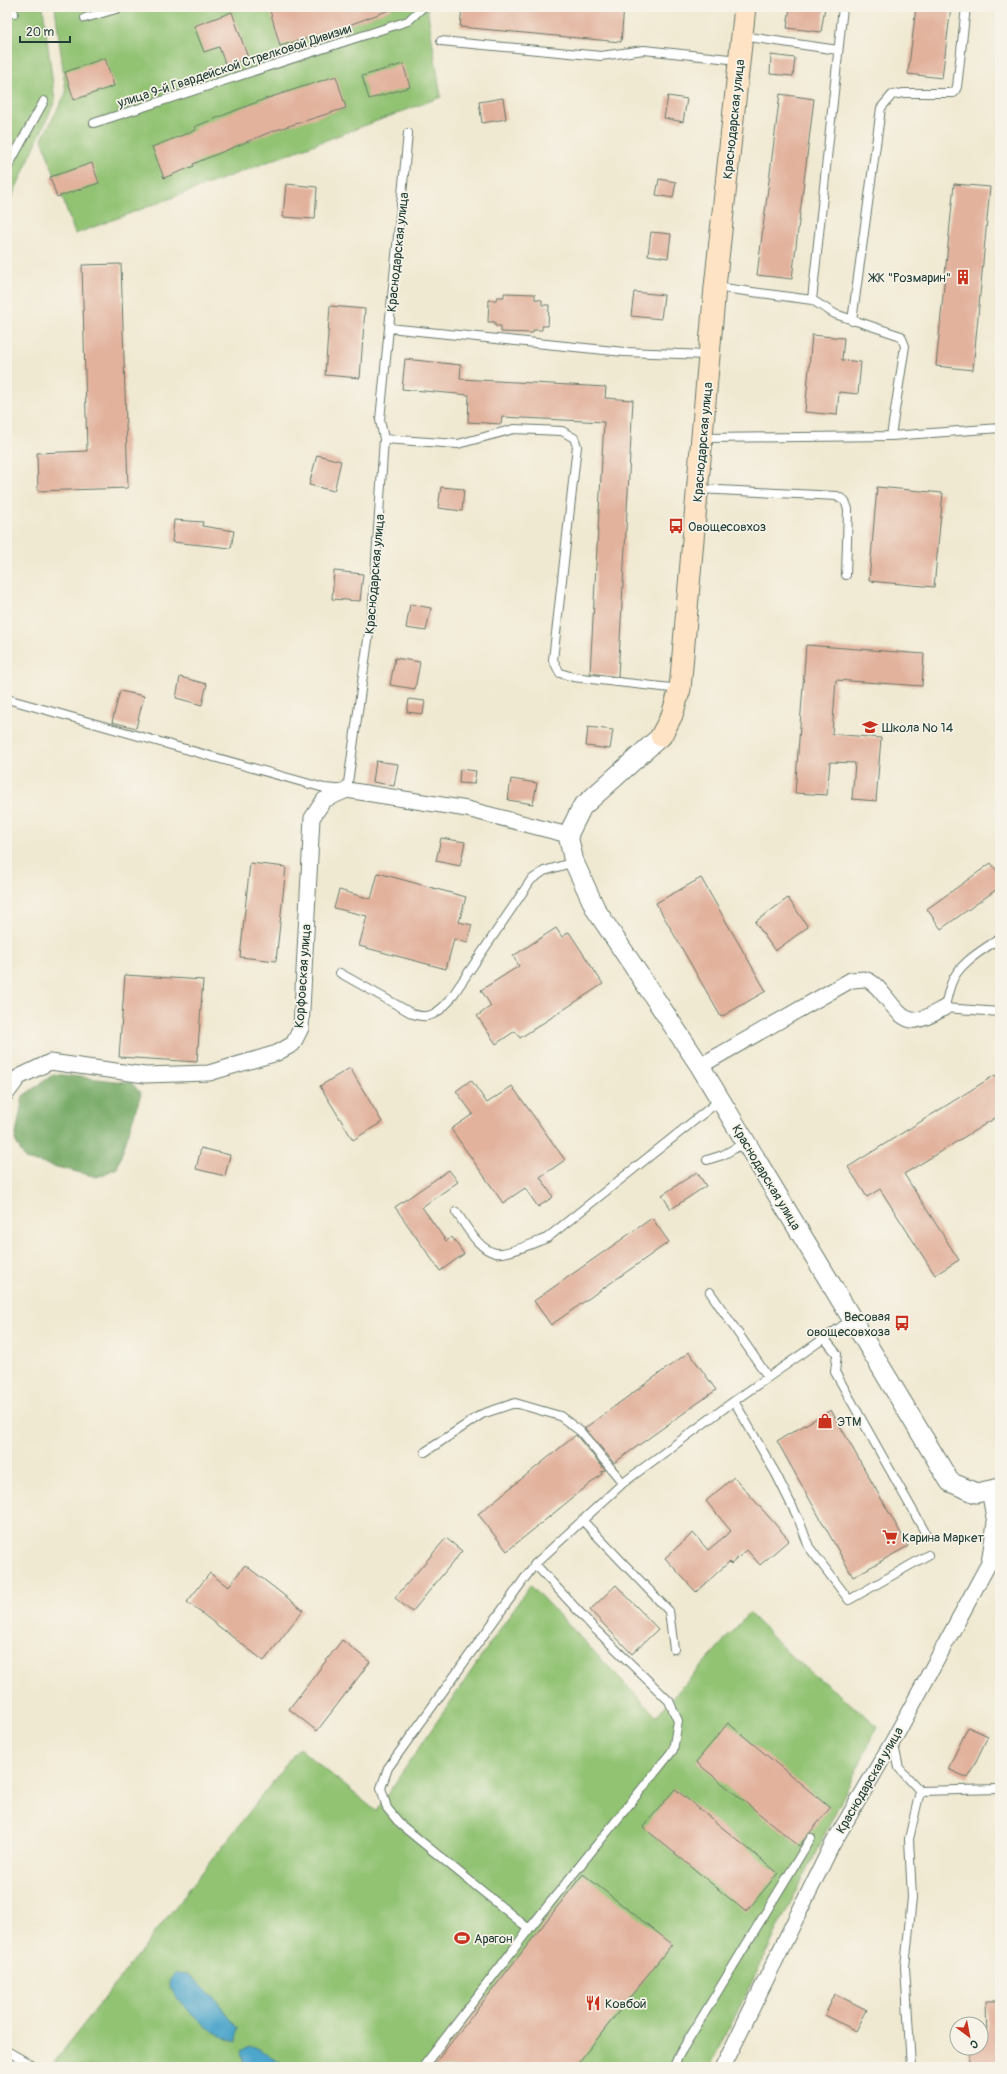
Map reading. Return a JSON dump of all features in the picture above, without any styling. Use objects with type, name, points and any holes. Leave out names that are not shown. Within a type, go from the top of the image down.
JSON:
[{"type":"main road","name":"Краснодарская улица","points":[[662,736],[672,715],[680,689],[715,287],[745,7]]},
{"type":"street","name":"Краснодарская улица","points":[[662,736],[582,807],[568,835],[574,862],[596,910],[700,1066],[950,1482],[976,1493],[995,1489],[995,1523],[990,1563],[892,1741],[832,1844],[723,2067]]},
{"type":"street","points":[[347,790],[467,809],[568,835]]},
{"type":"street","name":"Корфовская улица","points":[[7,1093],[20,1077],[50,1062],[145,1075],[209,1073],[277,1053],[292,1044],[301,1028],[312,818],[324,800],[347,790]]},
{"type":"street","points":[[700,1066],[851,980],[864,979],[873,983],[906,1018],[914,1021],[927,1017],[944,1008]]},
{"type":"lane","points":[[85,18],[123,7]]},
{"type":"lane","name":"улица 9-й Гвардейской Стрелковой Дивизии","points":[[94,123],[408,21],[423,7]]},
{"type":"lane","points":[[812,300],[843,7]]},
{"type":"lane","points":[[852,321],[881,108],[892,95],[904,92],[954,92],[957,87],[966,7]]},
{"type":"lane","points":[[742,36],[838,50]]},
{"type":"lane","points":[[441,41],[601,56],[644,50],[739,60]]},
{"type":"lane","points":[[7,168],[44,101]]},
{"type":"lane","name":"Краснодарская улица","points":[[347,790],[373,604],[384,439],[380,420],[408,133]]},
{"type":"lane","points":[[715,287],[812,300],[835,314],[852,321],[901,336],[905,346],[891,436]]},
{"type":"lane","points":[[389,328],[624,352],[709,355]]},
{"type":"lane","points":[[702,438],[891,436],[1000,428]]},
{"type":"lane","points":[[384,439],[458,444],[514,429],[562,431],[574,438],[577,446],[553,660],[560,673],[573,678],[680,689]]},
{"type":"lane","points":[[698,489],[837,496],[845,501],[848,509],[846,575]]},
{"type":"lane","points":[[7,699],[324,788],[347,790]]},
{"type":"lane","points":[[340,972],[413,1014],[421,1017],[431,1016],[441,1010],[449,1001],[532,880],[544,871],[574,862]]},
{"type":"lane","points":[[1000,938],[966,962],[956,973],[951,983],[944,1008],[1000,1012]]},
{"type":"lane","points":[[456,1212],[481,1245],[497,1253],[520,1249],[547,1238],[720,1100]]},
{"type":"lane","points":[[707,1160],[724,1155],[746,1142]]},
{"type":"lane","points":[[710,1292],[768,1377]]},
{"type":"lane","points":[[529,1930],[401,1825],[387,1808],[381,1788],[388,1768],[535,1564],[623,1482],[734,1401],[852,1319]]},
{"type":"lane","points":[[824,1338],[837,1354],[834,1372],[926,1534]]},
{"type":"lane","points":[[734,1401],[776,1474],[799,1520],[809,1547],[849,1600],[928,1555]]},
{"type":"lane","points":[[425,1452],[482,1414],[515,1403],[560,1416],[580,1431],[623,1482]]},
{"type":"lane","points":[[582,1520],[669,1611],[674,1649]]},
{"type":"lane","points":[[423,2067],[529,1930],[673,1750],[678,1722],[670,1701],[593,1627],[535,1564]]},
{"type":"lane","points":[[892,1741],[899,1768],[920,1791],[999,1789]]},
{"type":"lane","points":[[911,2067],[905,1967],[912,1898],[910,1839],[920,1791]]},
{"type":"lane","points":[[676,2066],[751,1935],[811,1838]]},
{"type":"lane","points":[[7,2051],[34,2067]]},
{"type":"green space","points":[[7,7],[43,7],[55,101],[7,208]]},
{"type":"green space","points":[[55,7],[427,7],[441,97],[75,234],[42,139],[66,93]]},
{"type":"green space","points":[[54,1074],[132,1083],[141,1094],[117,1168],[97,1177],[25,1159],[15,1140],[23,1096]]},
{"type":"green space","name":"Арагон","points":[[530,1585],[656,1716],[749,1613],[791,1656],[878,1726],[710,2067],[56,2067],[52,2065],[299,1748],[376,1811]]},
{"type":"water","points":[[176,1973],[188,1974],[214,1997],[237,2028],[236,2042],[210,2030],[188,2010],[170,1988],[169,1981]]},
{"type":"water","points":[[251,2047],[260,2049],[286,2067],[249,2067],[243,2061],[241,2052]]},
{"type":"building","points":[[269,7],[391,7],[392,9],[333,31],[280,46]]},
{"type":"building","points":[[462,7],[624,7],[621,42],[460,27]]},
{"type":"building","points":[[790,7],[825,7],[821,32],[787,28]]},
{"type":"building","points":[[916,7],[951,7],[942,78],[908,74]]},
{"type":"building","points":[[232,12],[248,58],[226,66],[219,47],[204,52],[194,26]]},
{"type":"building","points":[[771,55],[795,58],[793,76],[770,74]]},
{"type":"building","points":[[105,58],[114,86],[74,100],[65,72]]},
{"type":"building","points":[[403,64],[410,87],[369,99],[362,76]]},
{"type":"building","points":[[336,76],[346,108],[273,131],[193,164],[194,166],[164,178],[152,147],[196,130],[194,127],[262,100]]},
{"type":"building","points":[[780,94],[814,99],[792,279],[757,275]]},
{"type":"building","points":[[668,96],[687,99],[683,122],[664,118]]},
{"type":"building","points":[[503,98],[506,119],[482,123],[479,102]]},
{"type":"building","points":[[92,163],[99,183],[57,197],[50,177]]},
{"type":"building","points":[[659,179],[676,182],[673,198],[656,195]]},
{"type":"building","points":[[286,184],[317,187],[315,219],[283,217]]},
{"type":"building","name":"ЖК \"Розмарин\"","points":[[954,184],[990,187],[973,370],[936,366]]},
{"type":"building","points":[[651,232],[671,234],[668,258],[648,255]]},
{"type":"building","points":[[121,264],[128,488],[38,491],[37,453],[87,451],[82,265]]},
{"type":"building","points":[[634,292],[664,295],[661,319],[631,316]]},
{"type":"building","points":[[504,293],[535,294],[535,299],[542,300],[542,305],[549,305],[548,326],[542,326],[542,330],[533,330],[533,333],[501,332],[501,326],[495,326],[495,322],[488,322],[489,300],[496,300],[497,297],[504,297]]},
{"type":"building","points":[[330,306],[365,309],[360,378],[325,375]]},
{"type":"building","points":[[812,335],[844,338],[842,360],[861,362],[858,394],[839,392],[837,415],[805,412]]},
{"type":"building","points":[[405,359],[461,365],[460,379],[606,387],[605,398],[633,400],[618,677],[590,673],[604,422],[502,417],[501,424],[468,422],[469,395],[402,389]]},
{"type":"building","points":[[317,455],[341,461],[334,491],[309,485]]},
{"type":"building","points":[[441,487],[464,489],[462,511],[438,508]]},
{"type":"building","points":[[877,487],[943,493],[934,587],[869,581]]},
{"type":"building","points":[[174,520],[203,522],[202,526],[234,531],[231,548],[172,542]]},
{"type":"building","points":[[334,571],[363,574],[360,601],[332,599]]},
{"type":"building","points":[[410,604],[431,608],[426,631],[406,628]]},
{"type":"building","points":[[806,645],[924,654],[922,686],[836,680],[832,734],[881,738],[876,801],[852,799],[855,763],[830,762],[827,795],[795,793]]},
{"type":"building","points":[[395,658],[420,662],[415,689],[390,685]]},
{"type":"building","points":[[180,677],[207,684],[202,705],[176,698]]},
{"type":"building","points":[[120,691],[144,696],[136,728],[112,722]]},
{"type":"building","points":[[409,699],[425,701],[423,714],[407,712]]},
{"type":"building","points":[[588,727],[613,730],[610,749],[586,746]]},
{"type":"building","points":[[376,761],[398,764],[394,786],[373,782]]},
{"type":"building","points":[[460,769],[476,771],[474,784],[459,783]]},
{"type":"building","points":[[511,779],[537,783],[533,804],[508,800]]},
{"type":"building","points":[[441,838],[465,842],[460,866],[436,861]]},
{"type":"building","points":[[250,863],[286,867],[276,961],[240,957]]},
{"type":"building","points":[[991,863],[1000,875],[1000,887],[941,929],[927,909]]},
{"type":"building","points":[[378,873],[466,897],[459,922],[472,925],[467,943],[454,939],[446,969],[359,946],[367,916],[334,908],[339,890],[371,899]]},
{"type":"building","points":[[701,878],[766,991],[721,1017],[656,903]]},
{"type":"building","points":[[788,898],[808,927],[775,951],[755,922]]},
{"type":"building","points":[[556,928],[562,937],[569,932],[603,984],[520,1038],[515,1031],[496,1044],[477,1016],[491,1006],[481,990],[519,966],[513,956]]},
{"type":"building","points":[[125,975],[203,980],[197,1062],[119,1057]]},
{"type":"building","points":[[350,1068],[382,1122],[353,1140],[320,1086]]},
{"type":"building","points":[[995,1075],[1000,1083],[1000,1115],[904,1174],[959,1260],[935,1275],[880,1189],[867,1197],[848,1167]]},
{"type":"building","points":[[471,1080],[487,1103],[512,1086],[565,1160],[540,1177],[553,1197],[538,1207],[525,1188],[503,1203],[451,1129],[473,1114],[456,1091]]},
{"type":"building","points":[[201,1148],[230,1155],[225,1176],[196,1169]]},
{"type":"building","points":[[449,1170],[458,1182],[422,1207],[446,1241],[452,1237],[464,1254],[440,1271],[395,1207]]},
{"type":"building","points":[[697,1172],[706,1186],[671,1209],[662,1195]]},
{"type":"building","points":[[652,1218],[669,1242],[551,1325],[534,1301]]},
{"type":"building","points":[[689,1352],[716,1390],[614,1463],[585,1428]]},
{"type":"building","points":[[831,1410],[908,1546],[853,1577],[777,1441]]},
{"type":"building","points":[[576,1435],[605,1470],[507,1551],[478,1514]]},
{"type":"building","points":[[734,1477],[789,1540],[760,1565],[747,1550],[731,1564],[729,1562],[696,1592],[665,1558],[693,1533],[708,1550],[731,1531],[706,1501]]},
{"type":"building","points":[[446,1538],[462,1551],[412,1612],[395,1598]]},
{"type":"building","points":[[245,1565],[303,1610],[264,1661],[187,1602],[210,1573],[228,1587]]},
{"type":"building","points":[[616,1585],[658,1629],[632,1654],[590,1610]]},
{"type":"building","points":[[342,1640],[370,1662],[317,1731],[289,1709]]},
{"type":"building","points":[[728,1723],[830,1808],[799,1846],[696,1762]]},
{"type":"building","points":[[968,1727],[988,1736],[968,1778],[948,1769]]},
{"type":"building","points":[[675,1789],[778,1873],[746,1912],[643,1827]]},
{"type":"building","points":[[583,1874],[672,1944],[575,2067],[432,2067]]},
{"type":"building","points":[[835,1994],[867,2010],[856,2031],[825,2015]]},
{"type":"building","points":[[986,2001],[1000,2001],[1000,2067],[969,2067],[969,2056],[989,2056],[989,2016],[986,2016]]},
{"type":"place","name":"ЖК \"Розмарин\"","points":[[963,277]]},
{"type":"place","name":"Овощесовхоз","points":[[676,526]]},
{"type":"place","name":"Школа № 14","points":[[870,727]]},
{"type":"place","name":"Весовая овощесовхоза","points":[[902,1323]]},
{"type":"place","name":"ЭТМ","points":[[825,1421]]},
{"type":"place","name":"Карина Маркет","points":[[890,1537]]},
{"type":"place","name":"Арагон","points":[[462,1938]]},
{"type":"place","name":"Ковбой","points":[[593,2003]]}]
